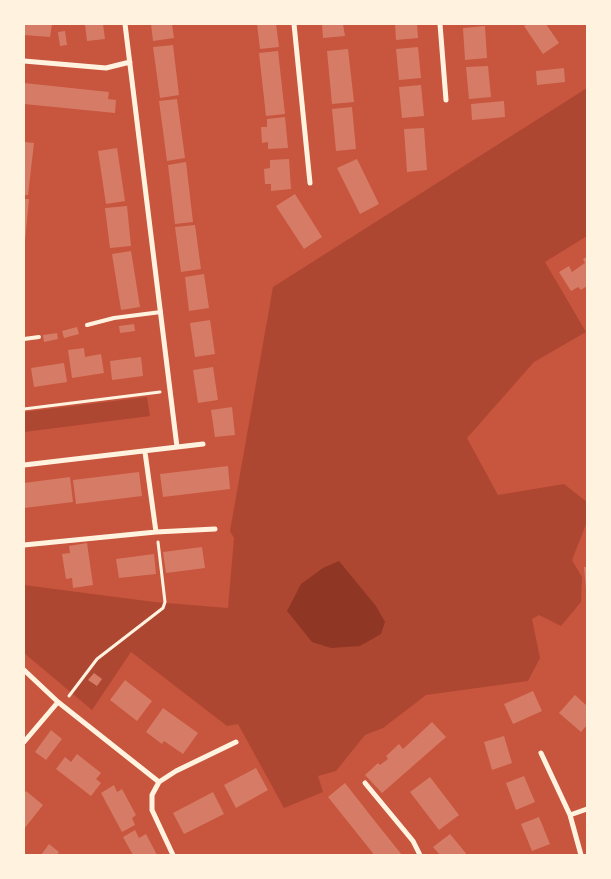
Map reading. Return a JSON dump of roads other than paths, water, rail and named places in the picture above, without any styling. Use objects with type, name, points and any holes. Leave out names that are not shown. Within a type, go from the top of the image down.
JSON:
[{"type":"street","points":[[125,24],[177,447]]},
{"type":"street","points":[[294,24],[310,183]]},
{"type":"street","points":[[440,24],[446,100]]},
{"type":"street","points":[[24,62],[106,68],[130,62]]},
{"type":"street","points":[[24,465],[203,444]]},
{"type":"street","points":[[145,452],[156,532]]},
{"type":"street","points":[[24,545],[156,532],[215,529]]},
{"type":"street","points":[[24,670],[60,703],[159,782]]},
{"type":"street","points":[[24,742],[60,703]]},
{"type":"street","points":[[173,855],[152,810],[152,795],[159,782],[176,771],[236,742]]},
{"type":"street","points":[[541,753],[570,815],[581,855]]},
{"type":"street","points":[[365,783],[413,841],[420,855]]},
{"type":"street","points":[[570,815],[587,809]]},
{"type":"lane","points":[[87,325],[114,318],[161,312]]},
{"type":"lane","points":[[24,339],[39,337]]}]
